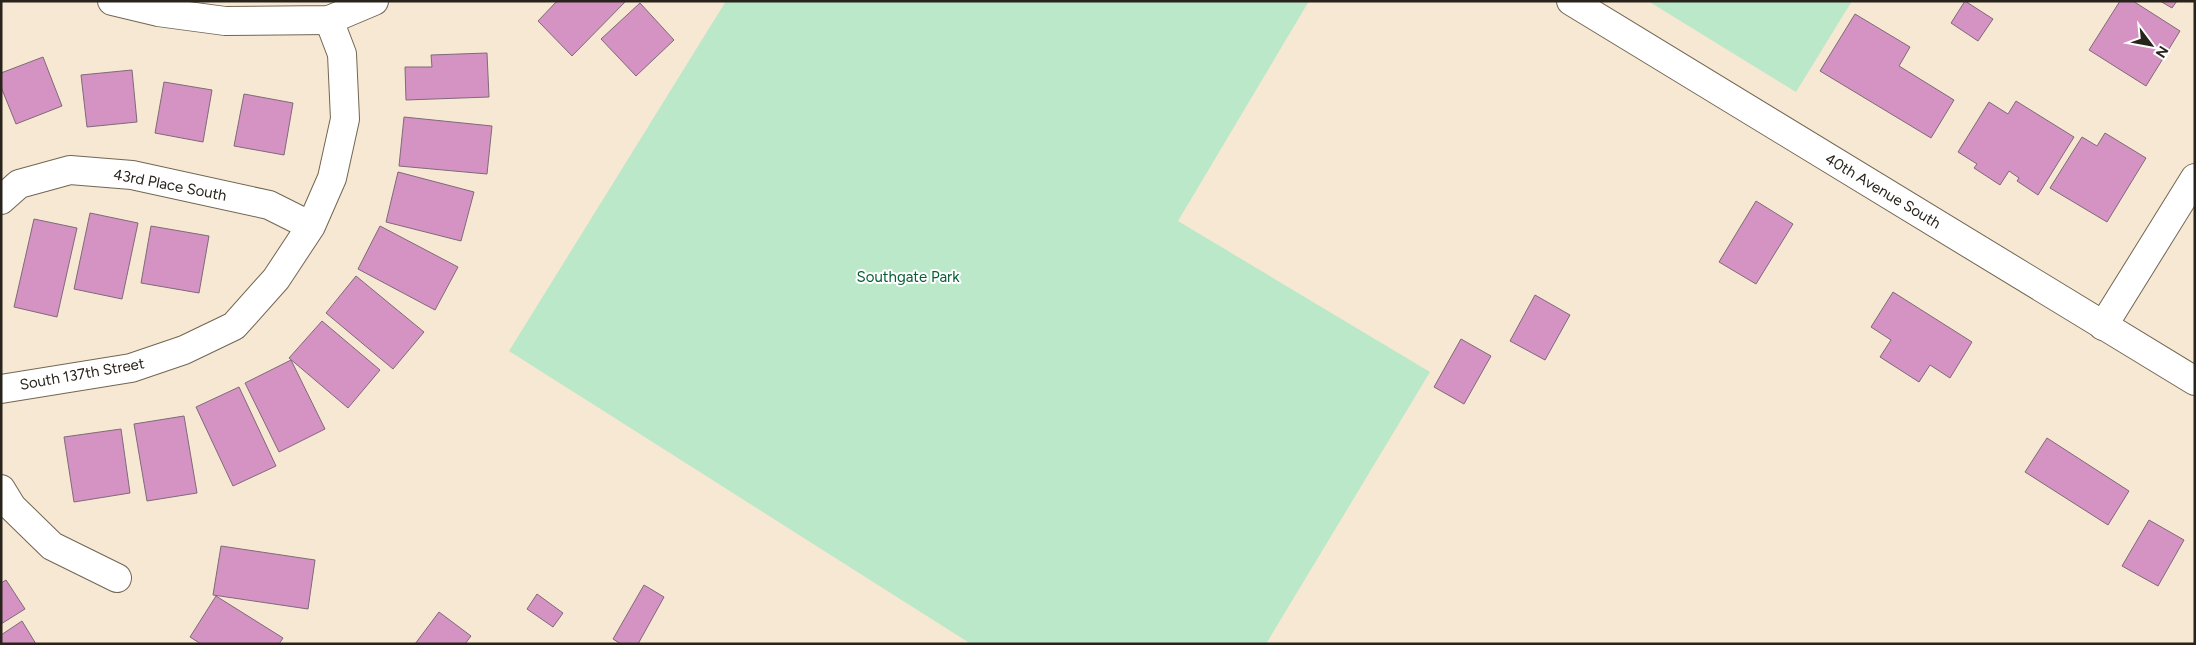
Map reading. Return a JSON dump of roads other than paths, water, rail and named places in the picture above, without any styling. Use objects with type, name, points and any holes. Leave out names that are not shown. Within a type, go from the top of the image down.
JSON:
[{"type":"street","points":[[112,1],[158,12],[225,21],[329,20],[374,1]]},
{"type":"street","name":"40th Avenue South","points":[[1571,1],[2195,381]]},
{"type":"street","name":"South 137th Street","points":[[1,389],[131,368],[184,350],[234,326],[276,279],[311,226],[332,178],[345,119],[342,54],[329,20]]},
{"type":"street","name":"43rd Place South","points":[[1,200],[19,184],[70,170],[132,174],[269,205],[311,226]]},
{"type":"street","points":[[2103,326],[2195,178]]},
{"type":"street","points":[[1,489],[12,507],[52,546],[117,578]]},
{"type":"park label","name":"Southgate Park","points":[[908,277]]}]
